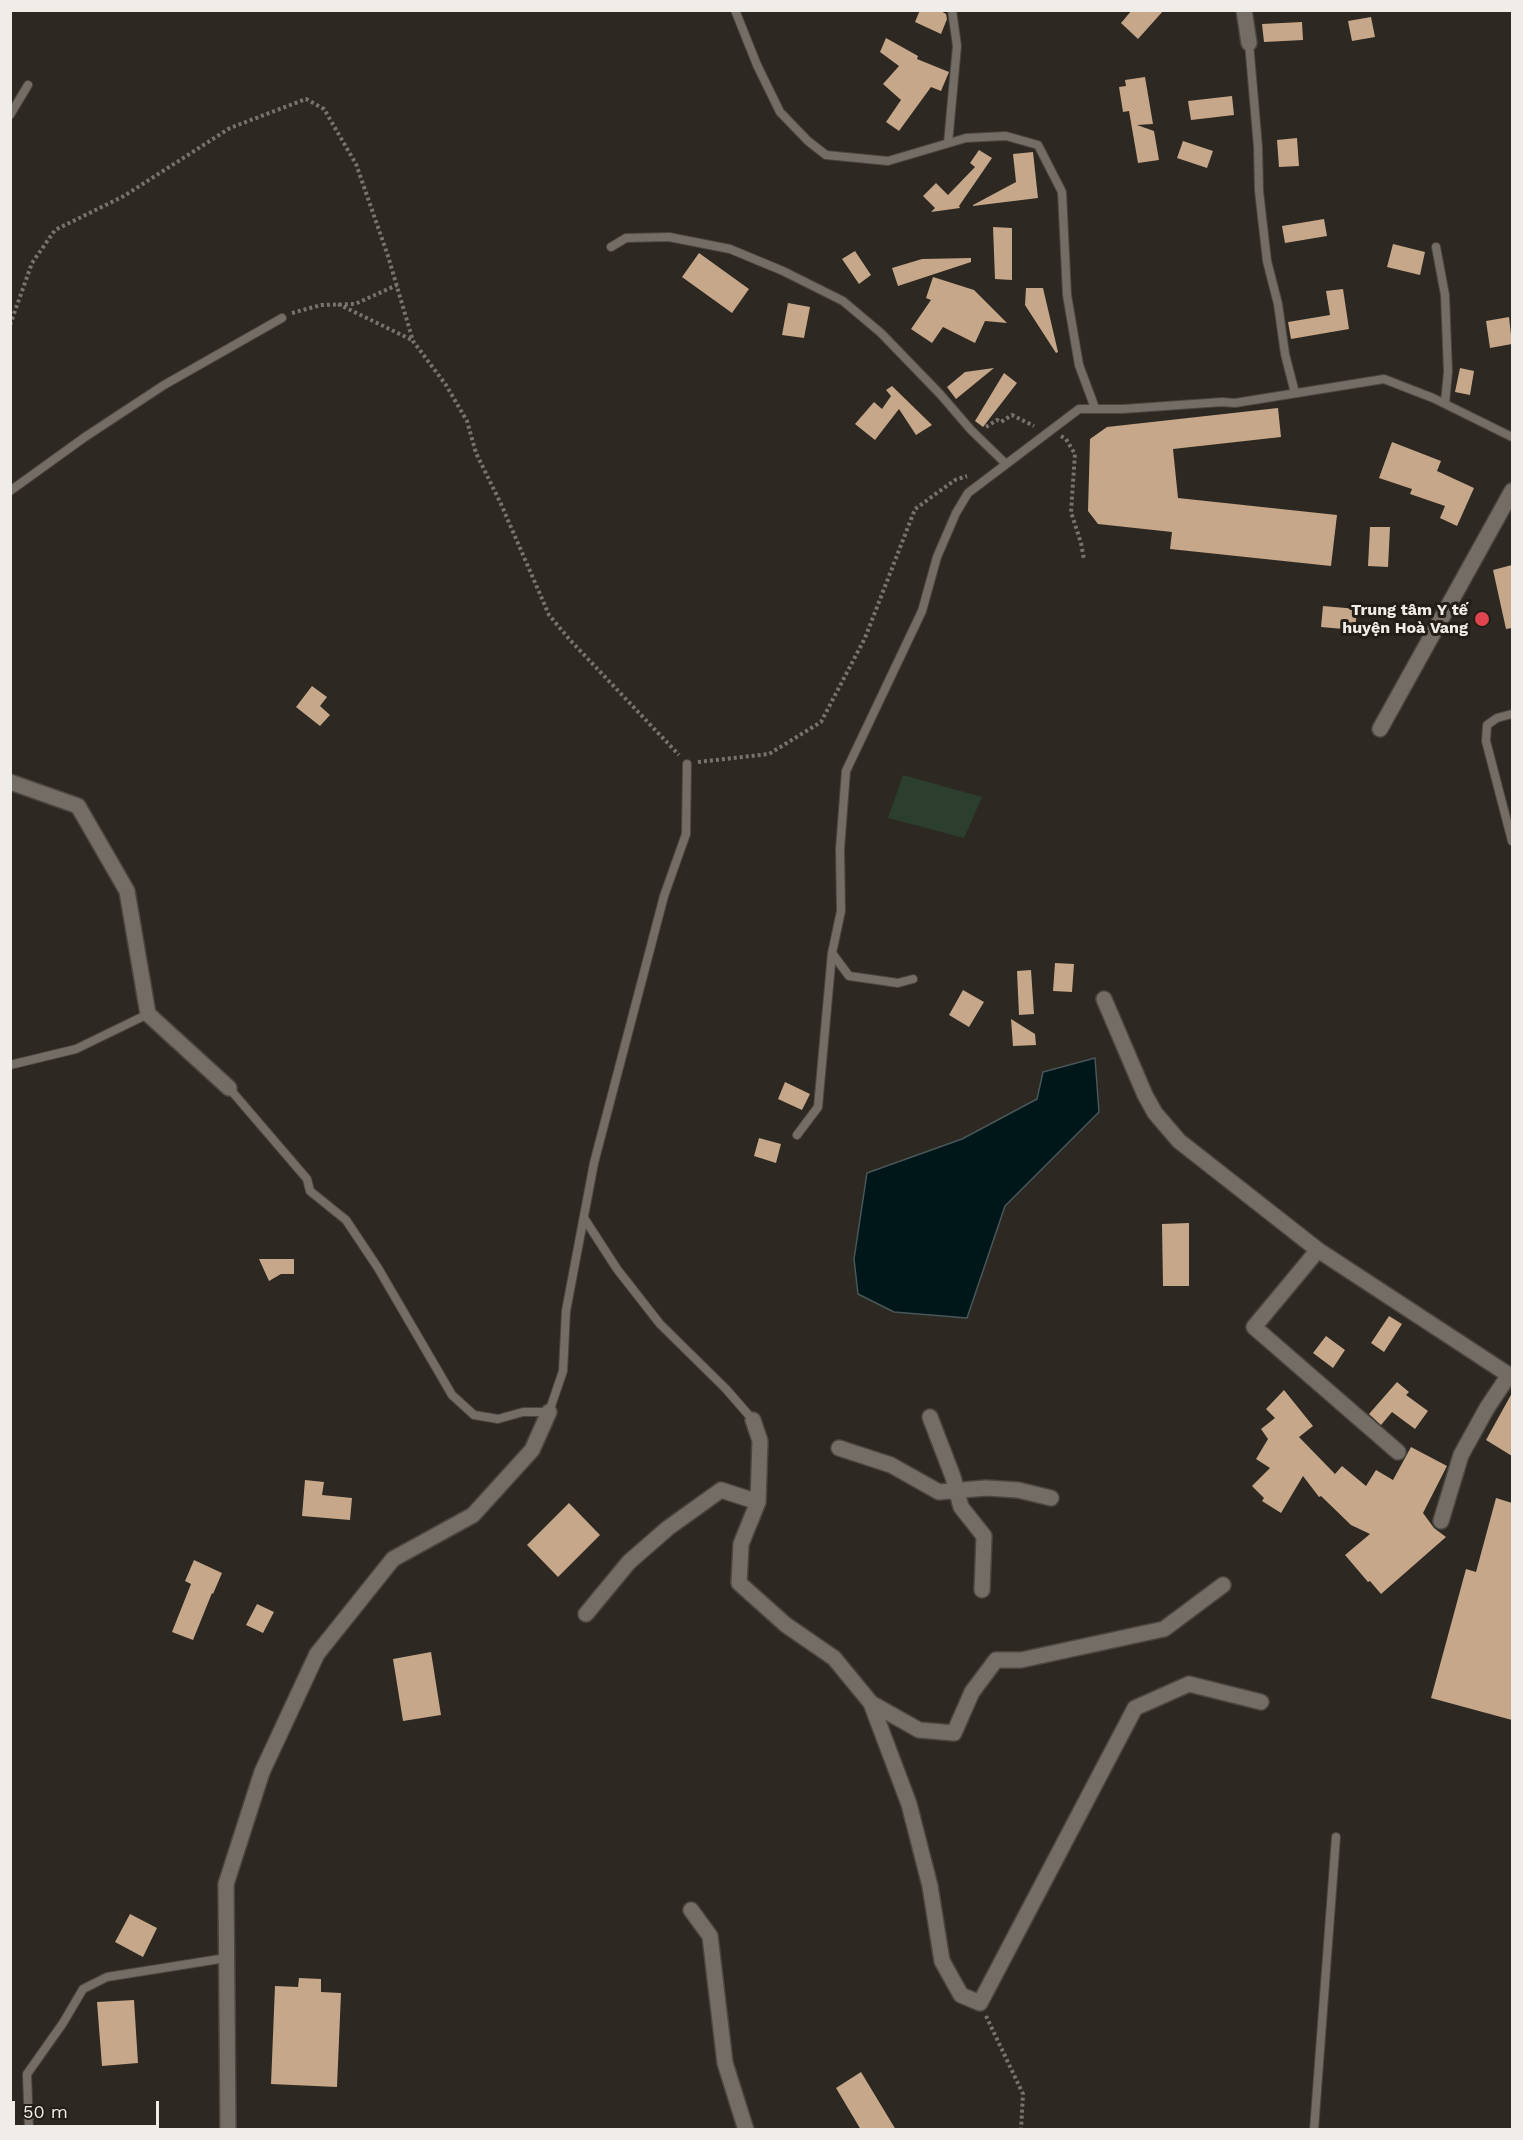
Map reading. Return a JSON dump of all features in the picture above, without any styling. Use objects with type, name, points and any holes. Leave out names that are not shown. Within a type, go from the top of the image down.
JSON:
[{"type":"street","points":[[1244,10],[1248,43]]},
{"type":"street","points":[[1380,729],[1512,491]]},
{"type":"street","points":[[10,782],[78,806],[127,891],[148,1014],[229,1088]]},
{"type":"street","points":[[1104,999],[1145,1095],[1167,1129],[1179,1141],[1318,1250],[1511,1376],[1487,1408],[1461,1455],[1441,1521]]},
{"type":"street","points":[[1318,1250],[1254,1327],[1398,1452]]},
{"type":"street","points":[[228,2130],[226,1884],[262,1772],[317,1653],[393,1559],[473,1515],[532,1450],[549,1413]]},
{"type":"street","points":[[930,1417],[961,1507],[984,1536],[982,1590]]},
{"type":"street","points":[[753,1420],[760,1441],[758,1502],[741,1544],[739,1583],[786,1625],[834,1658],[871,1703],[909,1804],[930,1886],[942,1961],[961,1995],[980,2003],[1135,1708],[1189,1684],[1261,1702]]},
{"type":"street","points":[[839,1448],[891,1465],[939,1492],[986,1488],[1018,1490],[1051,1498]]},
{"type":"street","points":[[586,1614],[629,1562],[668,1528],[721,1490],[758,1502]]},
{"type":"street","points":[[871,1703],[919,1730],[954,1733],[972,1692],[996,1659],[1022,1660],[1164,1629],[1223,1585]]},
{"type":"street","points":[[691,1910],[710,1936],[725,2063],[746,2130]]},
{"type":"lane","points":[[735,10],[757,65],[780,112],[808,141],[826,155],[888,161],[966,138],[1006,136],[1038,145],[1062,192],[1067,295],[1079,365],[1095,408]]},
{"type":"lane","points":[[948,143],[957,46],[952,10]]},
{"type":"lane","points":[[1248,43],[1253,75],[1259,191],[1267,261],[1278,304],[1285,354],[1295,393]]},
{"type":"lane","points":[[10,115],[28,85]]},
{"type":"lane","points":[[611,247],[626,238],[669,237],[730,249],[783,271],[843,301],[881,333],[1005,464]]},
{"type":"lane","points":[[1436,247],[1445,295],[1448,372],[1445,403]]},
{"type":"lane","points":[[10,491],[85,437],[164,385],[282,318]]},
{"type":"lane","points":[[797,1135],[818,1107],[832,953],[841,911],[840,849],[846,771],[922,611],[938,557],[956,513],[968,493],[1079,409],[1235,403],[1384,379],[1445,403],[1512,437]]},
{"type":"lane","points":[[1512,714],[1497,718],[1487,725],[1486,741],[1512,841]]},
{"type":"lane","points":[[229,1088],[307,1179],[310,1191],[346,1220],[378,1268],[452,1395],[474,1415],[498,1419],[523,1412],[549,1413],[563,1371],[566,1311],[594,1163],[664,896],[686,834],[687,764]]},
{"type":"lane","points":[[832,953],[849,976],[898,983],[913,979]]},
{"type":"lane","points":[[10,1065],[76,1049],[148,1014]]},
{"type":"lane","points":[[584,1218],[617,1269],[660,1324],[726,1389],[753,1420]]},
{"type":"lane","points":[[1314,2130],[1336,1837]]},
{"type":"lane","points":[[29,2130],[27,2074],[63,2023],[83,1989],[107,1977],[226,1958]]},
{"type":"path","points":[[10,326],[32,262],[55,230],[124,196],[230,128],[306,99],[324,109],[356,164],[397,285],[412,341],[446,385],[467,421],[477,453],[549,615],[687,764],[770,754],[821,722],[865,638],[915,509],[955,480],[971,474],[993,473]]},
{"type":"path","points":[[282,318],[321,305],[355,304],[397,285]]},
{"type":"path","points":[[338,304],[412,341]]},
{"type":"path","points":[[975,434],[997,420],[1001,422],[1012,415],[1029,425],[1049,430],[1066,440],[1075,454],[1071,512],[1084,560]]},
{"type":"path","points":[[980,2003],[1023,2094],[1021,2130]]},
{"type":"green space","points":[[903,775],[982,797],[964,838],[888,818]]},
{"type":"water","points":[[1095,1058],[1099,1112],[1005,1206],[967,1318],[894,1312],[858,1294],[854,1259],[867,1173],[962,1139],[1037,1099],[1043,1072]]},
{"type":"building","points":[[920,10],[939,10],[946,14],[947,19],[941,34],[915,22]]},
{"type":"building","points":[[1132,10],[1164,10],[1138,39],[1121,23]]},
{"type":"building","points":[[1371,17],[1375,37],[1352,41],[1348,21]]},
{"type":"building","points":[[1302,22],[1303,40],[1264,42],[1262,24]]},
{"type":"building","points":[[886,38],[918,56],[917,59],[949,72],[941,91],[931,87],[899,131],[886,122],[901,100],[883,84],[899,66],[880,52]]},
{"type":"building","points":[[1145,77],[1153,124],[1137,125],[1154,131],[1159,160],[1138,163],[1129,111],[1123,112],[1119,87],[1126,86],[1125,80]]},
{"type":"building","points":[[1232,96],[1234,115],[1191,120],[1188,101]]},
{"type":"building","points":[[1297,138],[1299,166],[1279,167],[1277,140]]},
{"type":"building","points":[[1183,141],[1213,151],[1207,168],[1177,158]]},
{"type":"building","points":[[979,150],[992,158],[959,206],[960,208],[931,212],[935,208],[923,196],[936,183],[948,195],[975,167],[970,163]]},
{"type":"building","points":[[1033,152],[1038,198],[973,206],[1016,182],[1013,154]]},
{"type":"building","points":[[1324,219],[1327,236],[1285,243],[1282,226]]},
{"type":"building","points":[[993,227],[1012,228],[1012,280],[995,279]]},
{"type":"building","points":[[1393,244],[1425,252],[1420,275],[1387,267]]},
{"type":"building","points":[[855,251],[871,275],[859,284],[842,259]]},
{"type":"building","points":[[699,253],[749,289],[732,313],[682,277]]},
{"type":"building","points":[[971,258],[971,262],[898,286],[892,268],[922,259]]},
{"type":"building","points":[[933,277],[974,290],[1007,323],[985,321],[975,343],[943,327],[932,343],[911,329],[931,300],[926,298]]},
{"type":"building","points":[[1026,288],[1043,288],[1058,352],[1056,353],[1025,305]]},
{"type":"building","points":[[1343,289],[1349,329],[1291,339],[1288,322],[1330,315],[1326,291]]},
{"type":"building","points":[[788,303],[810,307],[804,338],[782,335]]},
{"type":"building","points":[[1509,317],[1512,344],[1490,348],[1486,321]]},
{"type":"building","points":[[994,368],[956,399],[947,387],[965,372]]},
{"type":"building","points":[[1460,368],[1474,371],[1470,395],[1455,392]]},
{"type":"building","points":[[1004,373],[1017,383],[983,427],[975,421]]},
{"type":"building","points":[[892,386],[932,425],[916,435],[899,409],[875,440],[855,424],[874,402],[882,409],[891,396],[886,390]]},
{"type":"building","points":[[1278,408],[1281,437],[1173,449],[1178,498],[1337,515],[1331,566],[1170,549],[1172,532],[1098,524],[1088,511],[1090,439],[1107,427]]},
{"type":"building","points":[[1392,442],[1441,461],[1437,471],[1474,488],[1457,526],[1440,518],[1445,506],[1410,494],[1412,489],[1379,478]]},
{"type":"building","points":[[1370,527],[1390,527],[1388,567],[1368,566]]},
{"type":"building","points":[[1512,565],[1512,628],[1506,629],[1493,570]]},
{"type":"building","points":[[1323,606],[1357,609],[1355,630],[1321,627]]},
{"type":"building","points":[[312,686],[327,697],[320,706],[330,715],[320,726],[296,707]]},
{"type":"building","points":[[1055,963],[1074,964],[1072,992],[1053,991]]},
{"type":"building","points":[[1031,970],[1034,1014],[1019,1015],[1017,971]]},
{"type":"building","points":[[963,990],[984,1002],[969,1027],[949,1015]]},
{"type":"building","points":[[1011,1019],[1035,1034],[1036,1045],[1013,1046]]},
{"type":"building","points":[[785,1082],[810,1094],[802,1110],[778,1099]]},
{"type":"building","points":[[759,1138],[781,1144],[776,1163],[754,1156]]},
{"type":"building","points":[[1189,1223],[1189,1286],[1163,1286],[1162,1224]]},
{"type":"building","points":[[259,1259],[294,1259],[294,1274],[281,1274],[269,1281]]},
{"type":"building","points":[[1389,1316],[1402,1324],[1384,1352],[1371,1343]]},
{"type":"building","points":[[1326,1336],[1345,1350],[1333,1368],[1313,1353]]},
{"type":"building","points":[[1397,1382],[1409,1392],[1406,1395],[1428,1411],[1415,1429],[1392,1412],[1381,1425],[1369,1414]]},
{"type":"building","points":[[1284,1390],[1313,1426],[1299,1437],[1335,1474],[1342,1466],[1366,1486],[1376,1470],[1393,1480],[1411,1447],[1447,1466],[1423,1513],[1434,1528],[1446,1537],[1381,1594],[1345,1555],[1370,1534],[1351,1525],[1321,1496],[1319,1497],[1303,1476],[1281,1513],[1262,1501],[1264,1498],[1252,1486],[1270,1468],[1256,1459],[1268,1439],[1261,1429],[1275,1418],[1266,1409]]},
{"type":"building","points":[[1512,1393],[1512,1456],[1486,1440]]},
{"type":"building","points":[[305,1480],[324,1482],[322,1495],[352,1498],[350,1520],[302,1516]]},
{"type":"building","points":[[1496,1498],[1512,1503],[1512,1720],[1431,1698],[1466,1569],[1476,1572]]},
{"type":"building","points":[[569,1503],[600,1535],[558,1577],[527,1545]]},
{"type":"building","points":[[194,1560],[222,1573],[193,1640],[172,1632],[191,1584],[185,1581]]},
{"type":"building","points":[[257,1604],[274,1612],[263,1633],[246,1625]]},
{"type":"building","points":[[431,1652],[441,1715],[403,1721],[393,1659]]},
{"type":"building","points":[[130,1914],[157,1928],[143,1957],[115,1942]]},
{"type":"building","points":[[299,1978],[321,1979],[321,1992],[341,1993],[337,2087],[271,2084],[275,1986],[298,1987]]},
{"type":"building","points":[[134,2000],[138,2063],[102,2066],[97,2002]]},
{"type":"building","points":[[861,2072],[896,2130],[861,2130],[836,2088]]},
{"type":"place","name":"Trung tâm Y tế huyện Hoà Vang","points":[[1482,619]]}]
